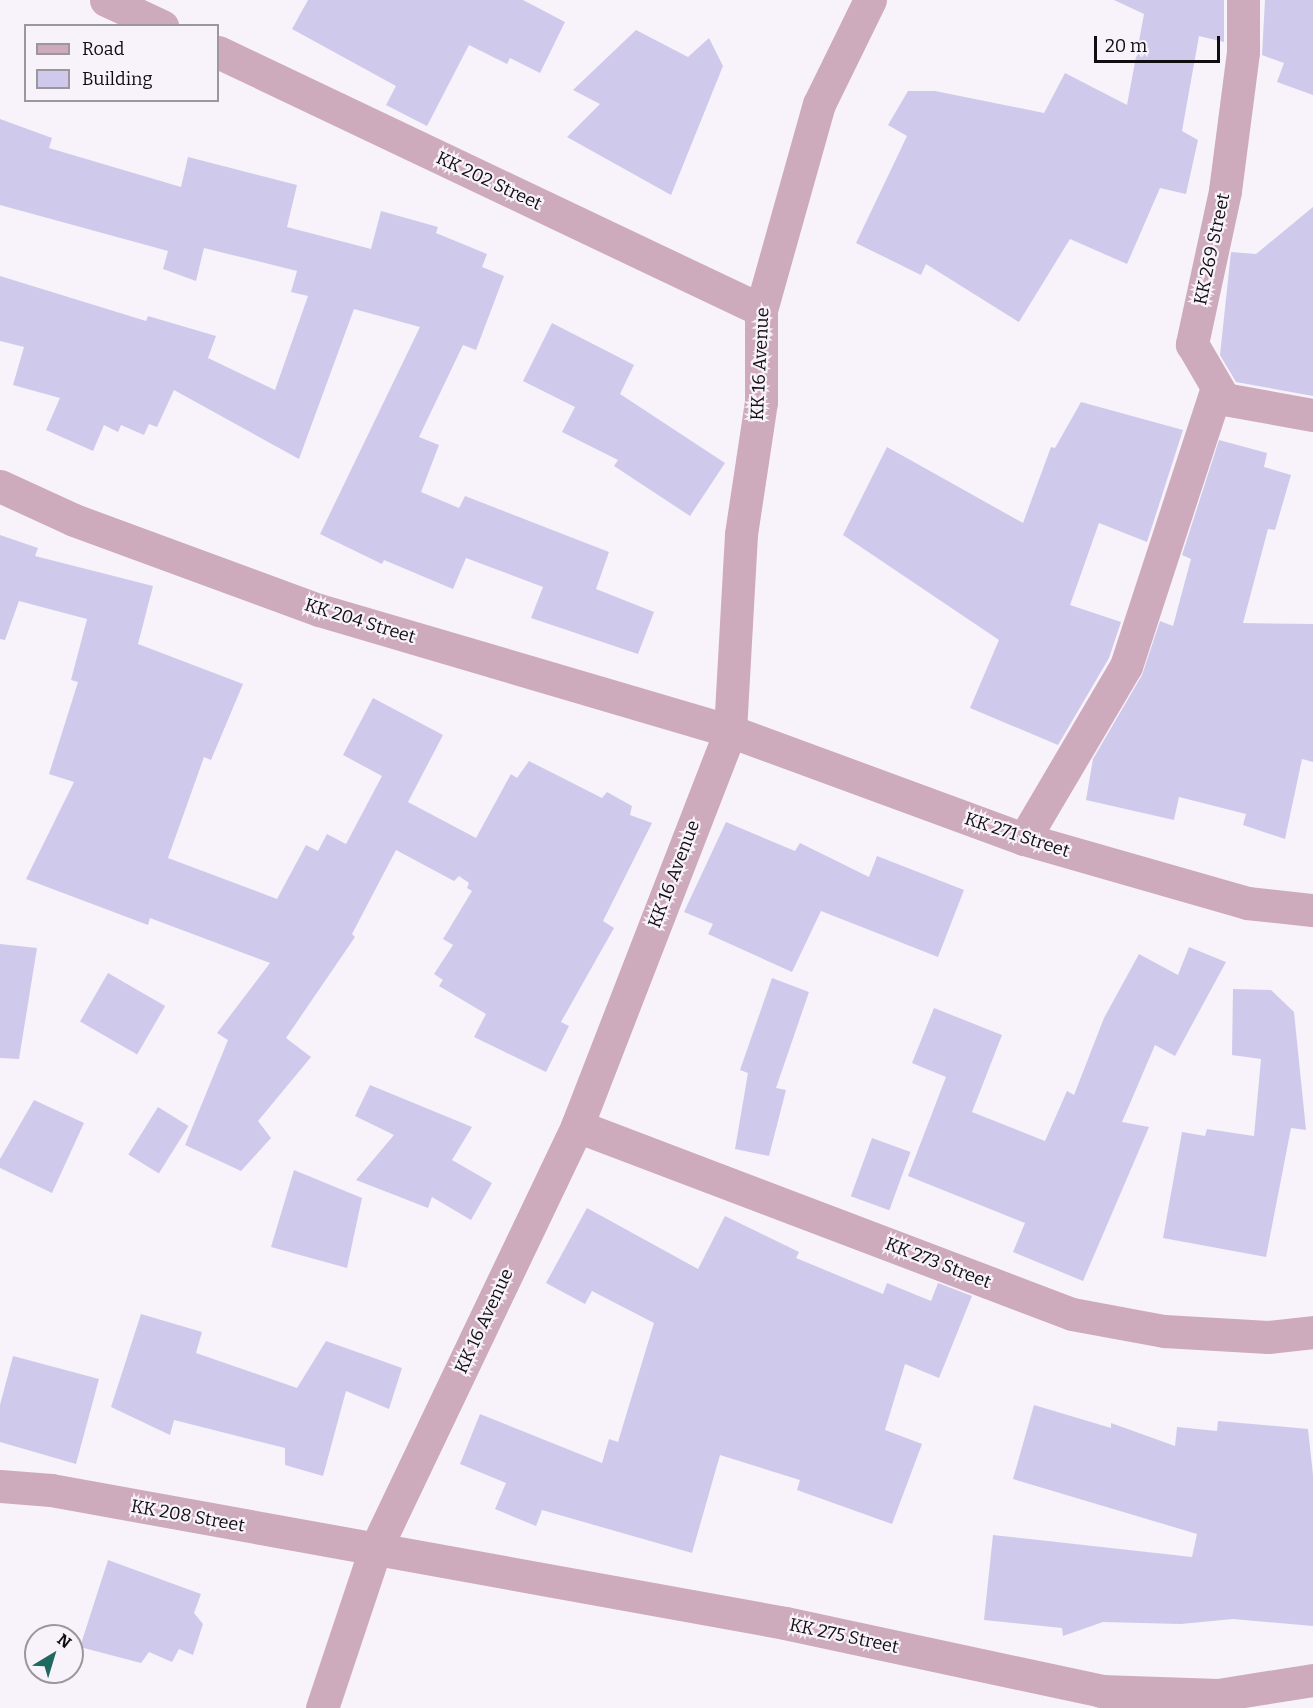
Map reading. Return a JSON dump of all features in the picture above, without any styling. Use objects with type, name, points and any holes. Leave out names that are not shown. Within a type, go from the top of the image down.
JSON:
[{"type":"street","points":[[106,0],[158,24]]},
{"type":"street","name":"KK 16 Avenue","points":[[322,1708],[375,1550],[577,1126],[730,731],[741,534],[761,402],[761,310],[819,104],[870,0]]},
{"type":"street","name":"KK 269 Street","points":[[1216,390],[1192,344],[1225,191],[1243,52],[1243,0]]},
{"type":"street","name":"KK 202 Street","points":[[219,52],[761,310]]},
{"type":"street","points":[[1216,390],[1224,399],[1313,415]]},
{"type":"street","points":[[1024,839],[1126,666],[1216,390]]},
{"type":"street","name":"KK 204 Street","points":[[0,486],[75,520],[319,610],[730,731]]},
{"type":"street","name":"KK 271 Street","points":[[730,731],[1024,839],[1246,903],[1313,910]]},
{"type":"street","name":"KK 273 Street","points":[[577,1126],[1072,1314],[1164,1331],[1268,1337],[1313,1332]]},
{"type":"street","name":"KK 208 Street","points":[[0,1486],[51,1490],[375,1550]]},
{"type":"street","name":"KK 275 Street","points":[[375,1550],[785,1623],[1101,1691],[1218,1695],[1313,1680]]},
{"type":"building","points":[[308,0],[523,0],[565,22],[540,73],[510,58],[507,64],[469,45],[427,126],[386,105],[396,86],[292,29]]},
{"type":"building","points":[[1114,0],[1224,0],[1224,42],[1199,36],[1182,131],[1198,140],[1186,194],[1160,188],[1127,264],[1070,239],[1019,322],[926,264],[921,275],[856,243],[907,136],[888,125],[908,91],[935,91],[1044,113],[1065,73],[1127,105],[1144,14]]},
{"type":"building","points":[[1265,0],[1313,0],[1313,95],[1277,82],[1284,63],[1262,55]]},
{"type":"building","points":[[636,30],[688,57],[709,38],[723,66],[671,195],[567,137],[600,104],[573,90]]},
{"type":"building","points":[[0,119],[52,138],[49,148],[181,187],[188,157],[297,185],[287,227],[371,249],[381,211],[438,227],[436,233],[487,254],[482,267],[504,276],[476,350],[463,345],[419,437],[439,445],[421,492],[459,508],[465,496],[609,552],[596,589],[654,612],[638,654],[531,618],[543,587],[466,558],[453,589],[384,560],[382,564],[320,534],[420,327],[354,309],[299,459],[174,390],[157,427],[149,424],[144,435],[121,425],[118,432],[104,425],[93,451],[46,430],[60,398],[13,385],[24,347],[0,341],[0,276],[146,321],[148,316],[216,336],[208,358],[275,390],[308,296],[291,292],[297,271],[204,248],[196,281],[163,269],[168,251],[0,205]]},
{"type":"building","points":[[1313,207],[1313,396],[1236,382],[1220,355],[1231,252],[1256,254]]},
{"type":"building","points":[[552,323],[634,365],[620,394],[725,463],[690,516],[614,466],[618,460],[562,432],[575,407],[523,381]]},
{"type":"building","points":[[1081,402],[1183,430],[1147,542],[1099,523],[1070,605],[1121,622],[1109,658],[1058,745],[970,708],[999,640],[843,535],[887,447],[1023,523],[1051,447],[1055,448]]},
{"type":"building","points":[[1219,440],[1267,453],[1264,467],[1291,475],[1275,530],[1268,529],[1243,623],[1313,624],[1313,762],[1302,759],[1285,839],[1243,825],[1246,814],[1179,797],[1174,820],[1086,800],[1093,759],[1142,675],[1160,621],[1173,626],[1191,559],[1182,555]]},
{"type":"building","points":[[0,535],[38,548],[35,556],[153,586],[138,644],[243,684],[211,760],[204,757],[168,858],[277,899],[306,845],[318,851],[327,834],[346,844],[382,776],[343,755],[373,698],[443,735],[408,802],[476,838],[511,774],[517,778],[529,761],[602,798],[607,792],[632,806],[630,815],[652,823],[603,921],[614,928],[561,1022],[569,1026],[546,1072],[474,1037],[486,1014],[439,986],[443,980],[434,974],[453,945],[443,939],[472,891],[467,888],[469,883],[459,876],[454,881],[396,850],[352,934],[355,937],[286,1038],[311,1057],[258,1121],[271,1138],[241,1171],[185,1145],[228,1040],[217,1033],[270,963],[150,918],[148,925],[26,879],[74,782],[49,774],[78,682],[71,680],[87,619],[19,601],[5,640],[0,639]]},
{"type":"building","points":[[726,822],[795,851],[800,843],[869,877],[877,856],[964,890],[938,957],[821,911],[792,972],[708,934],[713,924],[684,912]]},
{"type":"building","points":[[0,944],[37,948],[19,1059],[0,1058]]},
{"type":"building","points":[[1189,947],[1226,962],[1175,1056],[1155,1045],[1122,1122],[1149,1127],[1083,1281],[1013,1252],[1025,1223],[908,1176],[946,1077],[912,1063],[934,1008],[1002,1035],[972,1112],[1045,1141],[1067,1091],[1074,1095],[1104,1018],[1139,954],[1178,975]]},
{"type":"building","points":[[108,973],[165,1006],[137,1054],[80,1021]]},
{"type":"building","points":[[772,978],[809,992],[776,1088],[786,1090],[769,1156],[735,1149],[748,1073],[740,1070]]},
{"type":"building","points":[[1233,989],[1271,990],[1294,1012],[1306,1130],[1291,1128],[1266,1257],[1163,1238],[1182,1132],[1205,1136],[1207,1129],[1254,1136],[1261,1059],[1232,1055]]},
{"type":"building","points":[[370,1085],[472,1127],[452,1160],[492,1183],[471,1220],[432,1197],[428,1208],[356,1180],[394,1135],[355,1116]]},
{"type":"building","points":[[34,1100],[84,1123],[52,1193],[0,1168],[0,1159]]},
{"type":"building","points":[[158,1107],[189,1126],[159,1174],[128,1154]]},
{"type":"building","points":[[872,1138],[911,1152],[889,1210],[851,1196]]},
{"type":"building","points":[[294,1170],[362,1198],[347,1268],[271,1247]]},
{"type":"building","points":[[587,1208],[698,1269],[725,1216],[799,1252],[796,1258],[883,1294],[887,1283],[931,1301],[938,1283],[972,1296],[939,1378],[905,1364],[885,1430],[922,1444],[892,1524],[797,1490],[800,1480],[720,1455],[692,1553],[542,1510],[536,1526],[495,1509],[506,1483],[460,1464],[480,1414],[602,1463],[609,1439],[618,1442],[654,1323],[592,1291],[585,1304],[546,1283]]},
{"type":"building","points":[[141,1314],[202,1332],[196,1353],[297,1388],[326,1341],[402,1368],[389,1409],[346,1391],[323,1476],[285,1465],[285,1448],[174,1420],[170,1435],[111,1407]]},
{"type":"building","points":[[13,1356],[99,1379],[76,1464],[0,1442],[0,1405]]},
{"type":"building","points":[[1034,1405],[1111,1428],[1111,1423],[1175,1446],[1177,1427],[1217,1431],[1218,1421],[1308,1429],[1313,1475],[1313,1626],[1233,1619],[1181,1624],[1103,1622],[1063,1636],[1062,1628],[984,1620],[993,1535],[1192,1557],[1197,1534],[1013,1479]]},
{"type":"building","points":[[108,1560],[201,1594],[194,1613],[203,1624],[193,1655],[179,1649],[172,1662],[149,1652],[141,1663],[84,1648],[84,1635]]}]
